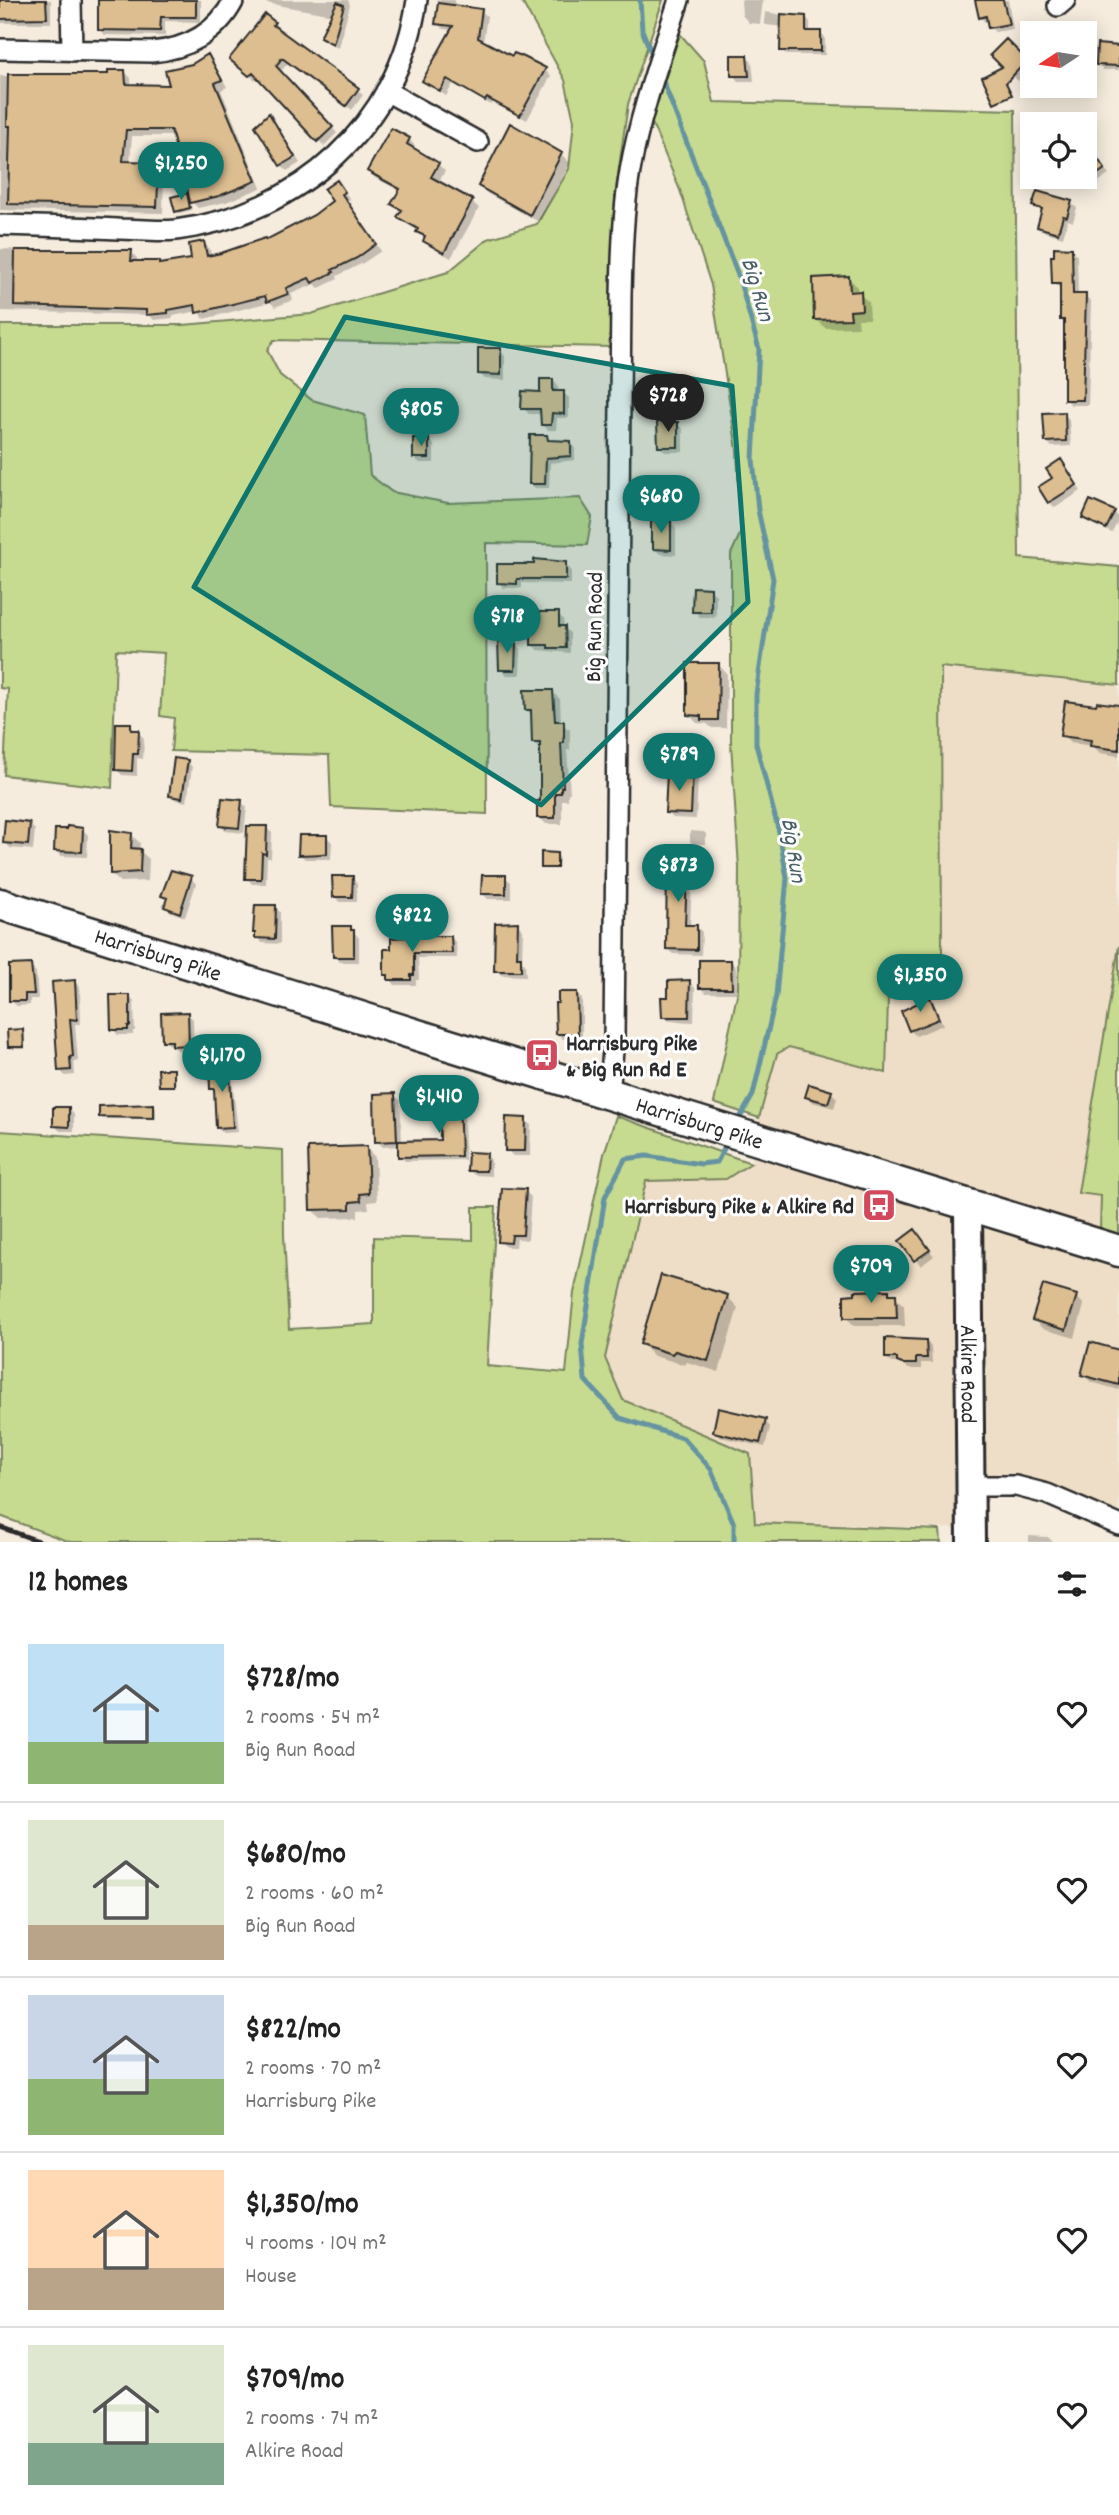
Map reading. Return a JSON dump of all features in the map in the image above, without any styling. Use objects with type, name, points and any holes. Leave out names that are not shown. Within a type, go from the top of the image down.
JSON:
[{"type":"main road","name":"Harrisburg Pike","points":[[0,904],[1119,1251]]},
{"type":"main road","name":"Alkire Road","points":[[968,1206],[971,1542]]},
{"type":"street","points":[[71,0],[72,51]]},
{"type":"street","points":[[0,49],[173,50],[195,41],[214,28],[234,0]]},
{"type":"street","points":[[0,225],[173,230],[211,224],[255,210],[322,170],[354,137],[386,91],[407,43],[415,18],[417,0]]},
{"type":"street","name":"Big Run Road","points":[[609,1094],[614,1040],[624,216],[630,170],[642,117],[679,0]]},
{"type":"street","points":[[386,91],[478,142]]},
{"type":"street","points":[[971,1486],[1016,1486],[1047,1493],[1119,1525]]},
{"type":"highlighted area","points":[[345,317],[732,386],[748,602],[541,805],[194,587]]},
{"type":"shaded area","points":[[940,667],[1119,685],[1119,946],[1078,1193],[1101,1196],[1100,1230],[1119,1235],[1119,1509],[1116,1520],[975,1481],[973,1529],[754,1523],[750,1454],[623,1400],[605,1358],[646,1181],[726,1179],[751,1163],[759,1118],[777,1054],[789,1047],[886,1073],[888,997],[942,959]]},
{"type":"green space","points":[[521,0],[663,0],[628,104],[615,196],[611,347],[274,340],[267,350],[280,375],[312,400],[365,415],[370,475],[392,492],[448,503],[580,498],[592,517],[587,545],[486,543],[487,814],[331,807],[329,755],[171,751],[174,718],[160,716],[164,653],[116,650],[112,788],[4,775],[8,689],[0,688],[0,325],[183,325],[311,314],[448,272],[488,239],[537,224],[569,169],[574,121],[565,80]]},
{"type":"green space","points":[[680,34],[704,61],[714,102],[1015,110],[1019,558],[1119,567],[1119,685],[941,667],[942,959],[888,997],[886,1073],[789,1047],[777,1054],[759,1118],[714,1103],[738,990],[739,868],[731,743],[731,554],[741,532],[737,450],[711,285],[680,190],[651,121]]},
{"type":"green space","points":[[1119,946],[1119,1235],[1100,1230],[1101,1196],[1078,1193]]},
{"type":"green space","points":[[616,1116],[751,1163],[726,1179],[646,1181],[605,1358],[623,1400],[750,1454],[755,1523],[940,1530],[941,1542],[70,1542],[0,1516],[0,1131],[283,1150],[289,1329],[374,1324],[374,1237],[473,1240],[473,1207],[496,1207],[487,1366],[566,1373],[574,1293],[604,1154]]},
{"type":"building","points":[[0,0],[46,0],[47,18],[0,19]]},
{"type":"building","points":[[98,0],[196,0],[196,17],[161,17],[160,31],[98,30]]},
{"type":"building","points":[[975,0],[1003,0],[1009,24],[988,28],[986,16],[979,18]]},
{"type":"building","points":[[337,2],[344,5],[333,44],[320,37]]},
{"type":"building","points":[[438,3],[482,9],[478,38],[512,56],[514,53],[546,68],[520,116],[487,98],[485,101],[447,79],[440,91],[422,81],[453,26],[435,24]]},
{"type":"building","points":[[265,14],[275,22],[273,25],[359,88],[346,106],[282,58],[276,66],[333,127],[317,142],[253,73],[249,76],[229,59]]},
{"type":"building","points":[[781,14],[806,16],[806,31],[821,31],[821,51],[780,51]]},
{"type":"building","points":[[1006,39],[1020,53],[1020,68],[1006,83],[1012,95],[994,103],[982,77],[1002,67],[990,55]]},
{"type":"building","points":[[1097,44],[1119,46],[1119,66],[1097,65]]},
{"type":"building","points":[[208,54],[222,80],[215,83],[256,181],[219,196],[190,203],[183,166],[180,165],[171,130],[126,130],[123,161],[159,162],[157,207],[8,204],[8,74],[108,74],[108,70],[125,70],[126,84],[169,85],[165,70],[192,64]]},
{"type":"building","points":[[731,55],[747,55],[749,76],[731,76]]},
{"type":"building","points":[[269,113],[295,157],[280,166],[255,126]]},
{"type":"building","points":[[510,123],[562,153],[530,215],[478,186]]},
{"type":"building","points":[[391,128],[410,138],[407,144],[439,163],[431,177],[473,200],[444,253],[423,241],[425,236],[416,232],[418,229],[397,217],[402,210],[391,204],[400,189],[367,171]]},
{"type":"building","points":[[1097,158],[1105,169],[1097,174]]},
{"type":"building","points":[[337,180],[345,192],[342,194],[376,244],[312,283],[309,278],[286,288],[288,294],[267,302],[265,296],[196,313],[195,305],[168,310],[168,313],[146,315],[146,310],[14,306],[15,250],[132,250],[131,261],[159,261],[159,264],[191,259],[189,244],[204,241],[207,256],[221,253],[265,238],[266,240],[314,215],[332,201],[324,189]]},
{"type":"building","points":[[1037,191],[1072,201],[1067,217],[1063,216],[1058,233],[1037,227],[1042,209],[1032,206]]},
{"type":"building","points":[[187,193],[190,208],[175,212],[171,197]]},
{"type":"building","points":[[1054,247],[1072,248],[1073,294],[1086,294],[1083,400],[1064,400],[1064,320],[1060,320],[1060,284],[1052,284],[1051,256],[1054,256]]},
{"type":"building","points":[[849,276],[850,292],[861,291],[862,310],[850,311],[851,319],[814,320],[813,278]]},
{"type":"building","points":[[478,348],[501,348],[501,375],[478,374]]},
{"type":"building","points":[[540,379],[553,379],[553,391],[564,391],[564,414],[552,413],[551,425],[541,425],[540,409],[521,409],[522,391],[540,392]]},
{"type":"building","points":[[1065,412],[1066,441],[1045,442],[1043,413]]},
{"type":"building","points":[[657,422],[678,422],[678,447],[658,447]]},
{"type":"building","points":[[530,435],[547,435],[548,440],[571,441],[571,456],[546,458],[545,484],[529,484]]},
{"type":"building","points":[[413,438],[429,438],[429,458],[413,458]]},
{"type":"building","points":[[1061,459],[1077,485],[1048,503],[1038,487],[1052,478],[1046,469]]},
{"type":"building","points":[[1090,500],[1115,511],[1106,529],[1082,518]]},
{"type":"building","points":[[651,520],[671,521],[671,550],[653,549]]},
{"type":"building","points":[[534,559],[566,562],[566,579],[517,579],[517,584],[497,583],[497,564],[534,564]]},
{"type":"building","points":[[693,587],[711,588],[711,612],[692,612]]},
{"type":"building","points":[[531,612],[559,612],[559,626],[565,626],[566,648],[531,645]]},
{"type":"building","points":[[498,641],[516,642],[515,670],[499,670]]},
{"type":"building","points":[[687,663],[719,663],[718,720],[701,720],[701,716],[687,715]]},
{"type":"building","points":[[524,690],[553,690],[555,721],[564,721],[564,743],[561,743],[563,787],[561,793],[555,793],[555,818],[537,818],[537,801],[540,801],[540,743],[532,743],[531,710],[525,710]]},
{"type":"building","points":[[1065,701],[1119,705],[1119,750],[1090,746],[1091,740],[1060,736]]},
{"type":"building","points":[[116,723],[131,723],[131,730],[139,730],[138,754],[133,754],[132,771],[115,770]]},
{"type":"building","points":[[174,758],[188,760],[182,798],[169,796]]},
{"type":"building","points":[[667,772],[693,772],[691,814],[665,813]]},
{"type":"building","points":[[222,798],[242,800],[239,828],[219,826]]},
{"type":"building","points":[[5,820],[30,823],[28,845],[3,843]]},
{"type":"building","points":[[67,826],[83,828],[82,852],[54,851],[55,829],[67,829]]},
{"type":"building","points":[[247,826],[267,826],[266,854],[262,853],[261,879],[245,879]]},
{"type":"building","points":[[110,830],[132,833],[131,848],[141,849],[140,872],[110,874]]},
{"type":"building","points":[[299,835],[327,835],[327,854],[298,855]]},
{"type":"building","points":[[667,849],[688,850],[685,925],[697,925],[697,950],[666,949]]},
{"type":"building","points":[[541,852],[557,853],[557,868],[541,868]]},
{"type":"building","points":[[171,870],[192,876],[180,913],[164,907],[167,898],[161,896]]},
{"type":"building","points":[[482,875],[506,875],[506,894],[481,894]]},
{"type":"building","points":[[332,876],[353,876],[352,897],[333,897]]},
{"type":"building","points":[[255,905],[276,905],[275,939],[255,938]]},
{"type":"building","points":[[518,922],[517,957],[521,957],[521,971],[494,971],[495,923]]},
{"type":"building","points":[[332,926],[351,926],[351,930],[354,930],[354,957],[333,957]]},
{"type":"building","points":[[451,936],[452,953],[414,953],[414,975],[411,975],[411,980],[388,980],[388,975],[384,975],[384,949],[391,949],[391,938]]},
{"type":"building","points":[[699,960],[731,960],[732,988],[699,988]]},
{"type":"building","points":[[31,964],[34,994],[25,994],[25,1001],[9,1001],[9,965]]},
{"type":"building","points":[[75,980],[77,1020],[70,1019],[73,1056],[70,1057],[71,1070],[58,1071],[52,982]]},
{"type":"building","points":[[690,980],[689,1017],[662,1017],[661,997],[668,997],[668,981]]},
{"type":"building","points":[[558,992],[577,992],[578,1034],[556,1034],[555,1003],[558,1003]]},
{"type":"building","points":[[110,995],[130,995],[128,1030],[111,1030]]},
{"type":"building","points":[[930,997],[939,1019],[909,1031],[901,1011]]},
{"type":"building","points":[[188,1012],[189,1045],[172,1046],[172,1041],[162,1041],[161,1013]]},
{"type":"building","points":[[23,1029],[24,1047],[8,1047],[7,1030]]},
{"type":"building","points":[[209,1062],[226,1062],[226,1072],[229,1072],[230,1077],[233,1127],[216,1128],[214,1089],[210,1089]]},
{"type":"building","points":[[158,1069],[174,1069],[174,1086],[159,1086]]},
{"type":"building","points":[[809,1084],[832,1091],[828,1103],[805,1097]]},
{"type":"building","points":[[395,1093],[397,1141],[375,1142],[374,1094]]},
{"type":"building","points":[[459,1098],[461,1156],[398,1157],[398,1141],[440,1140],[439,1099]]},
{"type":"building","points":[[154,1104],[154,1118],[99,1117],[99,1106]]},
{"type":"building","points":[[53,1107],[69,1107],[69,1127],[53,1126]]},
{"type":"building","points":[[506,1117],[526,1118],[525,1151],[505,1151]]},
{"type":"building","points":[[367,1146],[369,1193],[360,1194],[361,1201],[350,1202],[350,1209],[310,1210],[308,1148]]},
{"type":"building","points":[[468,1152],[487,1153],[486,1171],[467,1171]]},
{"type":"building","points":[[502,1188],[526,1189],[523,1235],[512,1235],[511,1243],[498,1242]]},
{"type":"building","points":[[915,1229],[930,1250],[914,1261],[899,1241]]},
{"type":"building","points":[[661,1275],[728,1295],[708,1361],[640,1344]]},
{"type":"building","points":[[1043,1285],[1077,1295],[1066,1330],[1032,1320]]},
{"type":"building","points":[[889,1290],[889,1294],[896,1294],[897,1318],[844,1318],[844,1295],[855,1294],[855,1291]]},
{"type":"building","points":[[885,1338],[926,1340],[927,1358],[916,1358],[916,1364],[902,1364],[897,1362],[897,1358],[885,1358]]},
{"type":"building","points":[[1090,1342],[1119,1350],[1119,1385],[1081,1375]]},
{"type":"building","points":[[718,1408],[766,1419],[760,1443],[713,1432]]},
{"type":"waterway","name":"Big Run","points":[[640,0],[642,30],[653,57]]},
{"type":"waterway","name":"Big Run","points":[[661,76],[739,278],[759,349],[753,459],[758,510],[773,579],[756,694],[756,744],[779,832],[787,878],[776,996],[753,1095],[737,1123]]},
{"type":"waterway","name":"Big Run","points":[[728,1141],[717,1162],[701,1164],[647,1156],[625,1159],[605,1197],[582,1344],[585,1380],[620,1418],[683,1438],[711,1469],[734,1524],[734,1542]]},
{"type":"railway","points":[[0,1527],[41,1542]]},
{"type":"place","name":"Harrisburg Pike & Big Run Rd E","points":[[542,1055]]},
{"type":"place","name":"Harrisburg Pike & Alkire Rd","points":[[879,1205]]}]
